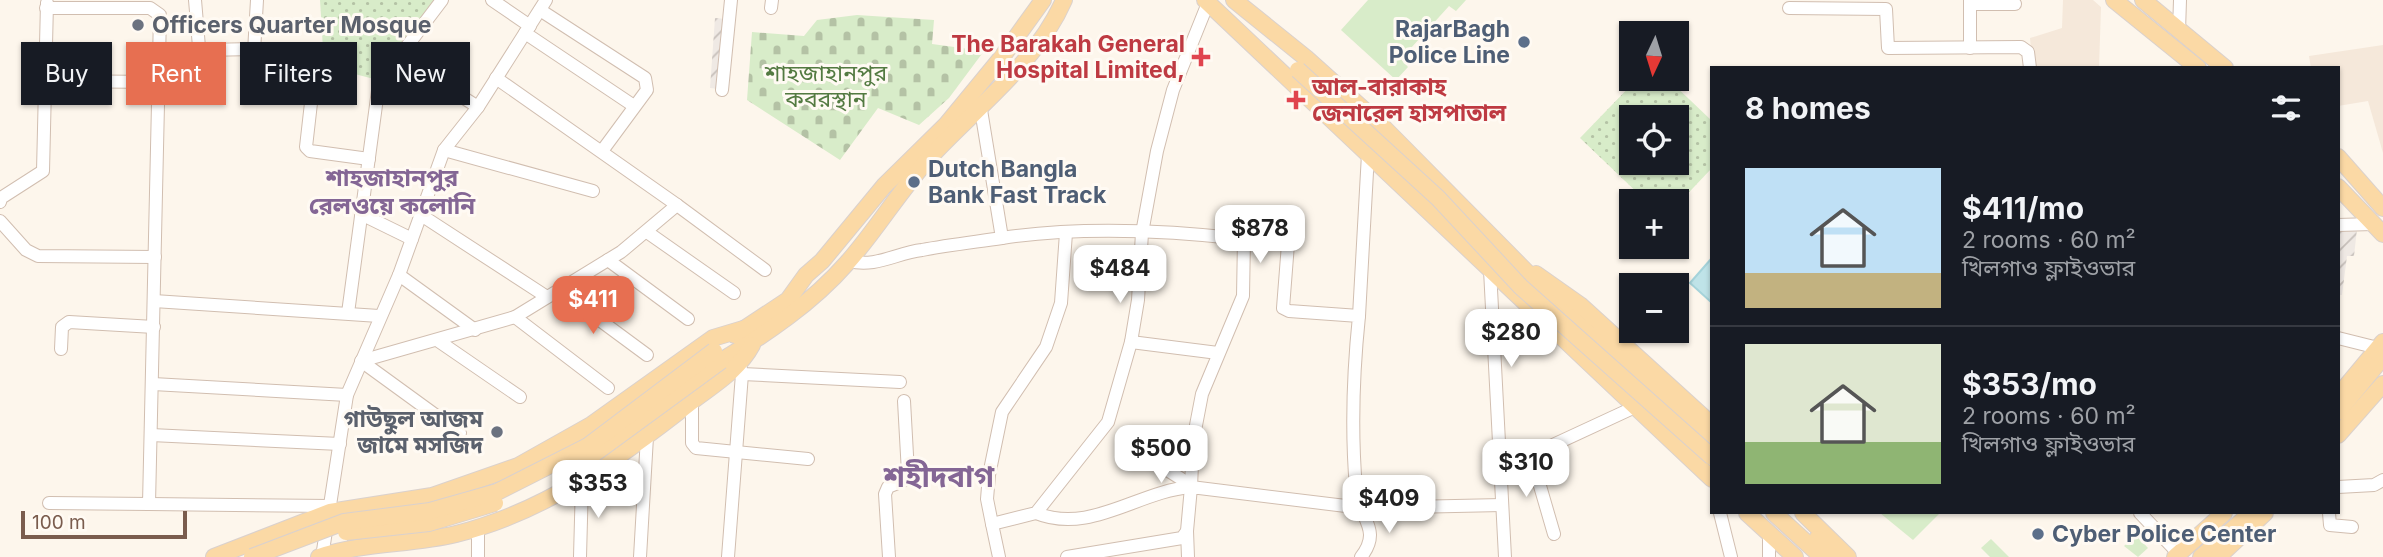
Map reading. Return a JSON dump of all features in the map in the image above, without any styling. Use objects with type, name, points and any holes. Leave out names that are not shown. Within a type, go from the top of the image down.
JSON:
[{"type":"main road","points":[[279,557],[350,531],[410,526],[462,514],[530,489],[608,445],[717,356],[743,329],[788,300],[806,275],[822,261],[884,186],[946,125],[1002,57],[1043,0]]},
{"type":"main road","points":[[252,557],[344,522],[430,511],[497,492],[588,446],[717,356],[753,343],[833,279],[916,172],[981,110],[1043,35],[1064,0]]},
{"type":"main road","points":[[1234,0],[1306,58],[1383,127],[1538,286],[1610,355],[1710,440]]},
{"type":"main road","points":[[2114,0],[2222,66]]},
{"type":"main road","points":[[2143,0],[2197,66]]},
{"type":"main road","points":[[1206,1],[1710,477]]},
{"type":"main road","points":[[1249,40],[1273,51],[1298,70],[1438,198],[1521,287],[1710,455]]},
{"type":"main road","points":[[2340,159],[2383,208]]},
{"type":"main road","points":[[2340,189],[2378,229]]},
{"type":"main road","points":[[1490,270],[1507,252]]},
{"type":"main road","points":[[1519,264],[1568,295],[1710,423]]},
{"type":"main road","points":[[214,557],[330,509],[432,496],[517,466],[556,447],[612,411],[701,345],[713,338],[743,329]]},
{"type":"main road","points":[[321,557],[478,528],[542,502],[582,482],[647,437],[692,401],[741,369],[753,343]]},
{"type":"main road","points":[[2344,384],[2381,349]]},
{"type":"main road","points":[[2340,409],[2381,349]]},
{"type":"main road","points":[[2340,433],[2378,389]]},
{"type":"main road","points":[[2340,446],[2366,417],[2378,389]]},
{"type":"main road","points":[[1748,514],[1795,557]]},
{"type":"main road","points":[[1760,514],[1805,557]]},
{"type":"main road","points":[[1775,514],[1822,557]]},
{"type":"main road","points":[[1791,514],[1835,557]]},
{"type":"main road","points":[[1804,514],[1848,557]]},
{"type":"main road","points":[[2181,556],[2223,514]]},
{"type":"main road","points":[[2181,556],[2236,514]]},
{"type":"main road","points":[[2201,557],[2250,514]]},
{"type":"main road","points":[[2218,557],[2264,514]]},
{"type":"main road","points":[[2229,557],[2275,514]]},
{"type":"street","points":[[195,0],[199,47],[204,50],[240,49]]},
{"type":"street","points":[[254,42],[257,0]]},
{"type":"street","points":[[410,42],[442,0]]},
{"type":"street","points":[[492,0],[528,30],[634,106]]},
{"type":"street","points":[[722,90],[731,0]]},
{"type":"street","points":[[2174,37],[2180,0]]},
{"type":"street","points":[[1036,513],[1108,422],[1131,342],[1138,300],[1142,233],[1157,151],[1173,90],[1206,1]]},
{"type":"street","points":[[1970,48],[1970,2],[2015,4]]},
{"type":"street","points":[[46,42],[47,4],[157,10],[160,15],[159,42]]},
{"type":"street","points":[[321,557],[347,395],[399,275],[444,150],[478,107],[543,5],[645,78],[647,90],[602,151]]},
{"type":"street","points":[[1789,8],[1881,8],[1889,14],[1888,48],[2025,48],[2030,66]]},
{"type":"street","points":[[496,78],[602,151],[765,270]]},
{"type":"street","points":[[470,102],[478,107]]},
{"type":"street","points":[[0,202],[1,198],[44,171],[44,105]]},
{"type":"street","points":[[149,504],[158,105]]},
{"type":"street","points":[[311,105],[306,147],[310,151],[369,159]]},
{"type":"street","points":[[348,313],[376,105]]},
{"type":"street","points":[[981,110],[1002,238]]},
{"type":"street","points":[[444,150],[593,191]]},
{"type":"street","points":[[1361,557],[1370,548],[1372,538],[1356,492],[1352,406],[1368,154]]},
{"type":"street","points":[[361,361],[515,317],[608,260],[647,232],[677,205]]},
{"type":"street","points":[[361,214],[412,239]]},
{"type":"street","points":[[421,215],[547,297]]},
{"type":"street","points":[[0,221],[26,250],[38,256],[155,257]]},
{"type":"street","points":[[2340,225],[2378,229]]},
{"type":"street","points":[[647,232],[734,293]]},
{"type":"street","points":[[999,557],[988,499],[989,475],[1002,412],[1046,347],[1061,303],[1066,233]]},
{"type":"street","points":[[849,261],[881,263],[909,252],[1002,238],[1066,233],[1193,233],[1244,239],[1286,240],[1288,244],[1283,308],[1359,316]]},
{"type":"street","points":[[1188,557],[1187,531],[1193,441],[1202,394],[1243,296],[1244,239]]},
{"type":"street","points":[[608,260],[688,320]]},
{"type":"street","points":[[1490,270],[1504,557]]},
{"type":"street","points":[[399,275],[475,330]]},
{"type":"street","points":[[559,290],[647,355]]},
{"type":"street","points":[[155,301],[379,316]]},
{"type":"street","points":[[515,317],[608,388]]},
{"type":"street","points":[[61,349],[62,327],[69,322],[154,327]]},
{"type":"street","points":[[2340,339],[2381,349]]},
{"type":"street","points":[[437,340],[520,397]]},
{"type":"street","points":[[1131,342],[1218,353]]},
{"type":"street","points":[[361,361],[460,433]]},
{"type":"street","points":[[728,557],[741,369],[900,382]]},
{"type":"street","points":[[153,384],[347,395]]},
{"type":"street","points":[[692,401],[693,446],[808,459]]},
{"type":"street","points":[[890,557],[885,494],[888,487],[905,480],[908,473],[904,401]]},
{"type":"street","points":[[1499,470],[1634,407]]},
{"type":"street","points":[[151,435],[340,444]]},
{"type":"street","points":[[640,557],[647,437]]},
{"type":"street","points":[[1531,455],[1555,534]]},
{"type":"street","points":[[1145,456],[1191,486]]},
{"type":"street","points":[[2340,487],[2374,485],[2383,480]]},
{"type":"street","points":[[580,557],[582,482]]},
{"type":"street","points":[[992,524],[1036,513],[1065,521],[1120,509],[1168,488],[1191,486],[1362,508],[1502,505]]},
{"type":"street","points":[[48,503],[330,509]]},
{"type":"street","points":[[1720,514],[1731,557]]},
{"type":"street","points":[[2141,514],[2181,556]]},
{"type":"street","points":[[2329,514],[2330,526],[2352,527]]},
{"type":"street","points":[[478,528],[478,557]]},
{"type":"street","points":[[1067,557],[1182,538],[1187,531]]},
{"type":"street","points":[[1769,533],[1769,557]]},
{"type":"shaded area","points":[[2063,0],[2093,0],[2101,7],[2099,66],[2033,66],[2030,38],[2062,28]]},
{"type":"shaded area","points":[[715,18],[726,19],[721,89],[710,88]]},
{"type":"shaded area","points":[[2383,45],[2383,153],[2368,101],[2340,106],[2340,66],[2311,66],[2309,56]]},
{"type":"shaded area","points":[[2357,229],[2354,256],[2347,256],[2342,295],[2340,295],[2340,230]]},
{"type":"green space","points":[[320,0],[434,0],[402,42],[371,42],[371,78],[357,75],[357,42],[323,42]]},
{"type":"green space","points":[[1368,0],[1466,0],[1456,11],[1449,6],[1401,59],[1408,67],[1396,80],[1341,30]]},
{"type":"green space","name":"শাহজাহানপুর কবরস্থান","points":[[857,15],[934,20],[932,44],[984,51],[949,98],[919,125],[878,108],[840,160],[747,100],[752,32],[804,36],[817,20]]},
{"type":"green space","points":[[1625,91],[1681,91],[1710,119],[1710,170],[1689,192],[1689,189],[1633,189],[1580,138]]},
{"type":"green space","points":[[1881,514],[1939,514],[1913,540]]},
{"type":"green space","points":[[2136,535],[2148,548],[2138,557],[2124,546]]},
{"type":"green space","points":[[1991,539],[2009,557],[1990,557],[1981,548]]},
{"type":"water","points":[[1710,260],[1710,301],[1690,283]]},
{"type":"place","name":"Officers Quarter Mosque","points":[[138,25]]},
{"type":"place","name":"RajarBagh Police Line","points":[[1524,42]]},
{"type":"place","name":"The Barakah General Hospital Limited,","points":[[1201,57]]},
{"type":"place","name":"আল-বারাকাহ জেনারেল হাসপাতাল","points":[[1296,100]]},
{"type":"place","name":"Dutch Bangla Bank Fast Track","points":[[914,182]]},
{"type":"place","name":"গাউছুল আজম জামে মসজিদ","points":[[497,432]]},
{"type":"place","name":"Cyber Police Center","points":[[2038,534]]},
{"type":"district","name":"শাহজাহানপুর রেলওয়ে কলোনি","points":[[392,192]]},
{"type":"district","name":"শহীদবাগ","points":[[939,477]]}]
